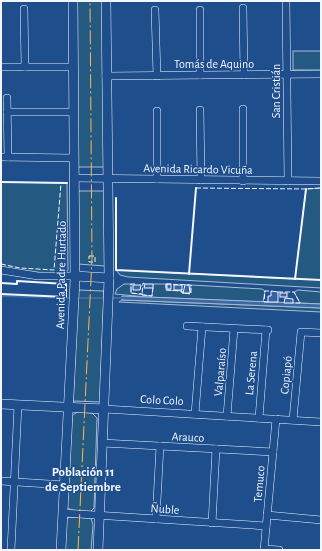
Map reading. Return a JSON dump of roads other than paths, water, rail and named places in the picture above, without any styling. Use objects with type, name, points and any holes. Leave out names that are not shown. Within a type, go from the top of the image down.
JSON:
[{"type":"main road","name":"Avenida Padre Hurtado","points":[[61,550],[75,276],[73,1]]},
{"type":"main road","points":[[98,550],[108,278],[106,1]]},
{"type":"main road","points":[[75,276],[108,278]]},
{"type":"main road","name":"Colo Colo","points":[[1,404],[104,409]]},
{"type":"street","name":"San Cristián","points":[[286,1],[288,181]]},
{"type":"street","points":[[243,8],[244,75]]},
{"type":"street","points":[[24,9],[25,67]]},
{"type":"street","points":[[156,10],[157,76]]},
{"type":"street","points":[[200,10],[200,75]]},
{"type":"street","points":[[1,67],[73,67]]},
{"type":"street","name":"Tomás de Aquino","points":[[106,76],[321,74]]},
{"type":"street","points":[[7,98],[4,157],[74,158]]},
{"type":"street","points":[[242,109],[243,181]]},
{"type":"street","points":[[200,110],[201,180]]},
{"type":"street","points":[[157,111],[157,179]]},
{"type":"street","points":[[7,112],[74,112]]},
{"type":"street","name":"Avenida Ricardo Vicuña","points":[[74,178],[321,181]]},
{"type":"street","points":[[1,270],[38,276],[75,276]]},
{"type":"street","points":[[187,326],[234,328]]},
{"type":"street","points":[[196,414],[202,327]]},
{"type":"street","name":"La Serena","points":[[234,328],[267,330],[258,418]]},
{"type":"street","name":"Valparaíso","points":[[228,416],[234,328]]},
{"type":"street","name":"Copiapó","points":[[293,420],[301,332],[321,333]]},
{"type":"street","points":[[11,550],[18,405]]},
{"type":"street","name":"Colo Colo","points":[[104,409],[321,422]]},
{"type":"street","name":"Temuco","points":[[264,549],[276,419]]},
{"type":"street","name":"Arauco","points":[[102,443],[273,452]]},
{"type":"street","points":[[156,519],[160,446]]},
{"type":"street","points":[[212,523],[216,449]]},
{"type":"street","points":[[1,482],[65,485]]},
{"type":"street","name":"Ñuble","points":[[63,513],[266,526]]},
{"type":"street","points":[[267,515],[321,520]]},
{"type":"street","points":[[264,549],[279,550]]},
{"type":"waterway","points":[[1,296],[72,298]]},
{"type":"waterway","points":[[76,298],[106,298]]},
{"type":"waterway","points":[[110,298],[124,298]]},
{"type":"district","name":"Población 11 de Septiembre","points":[[83,480]]}]
